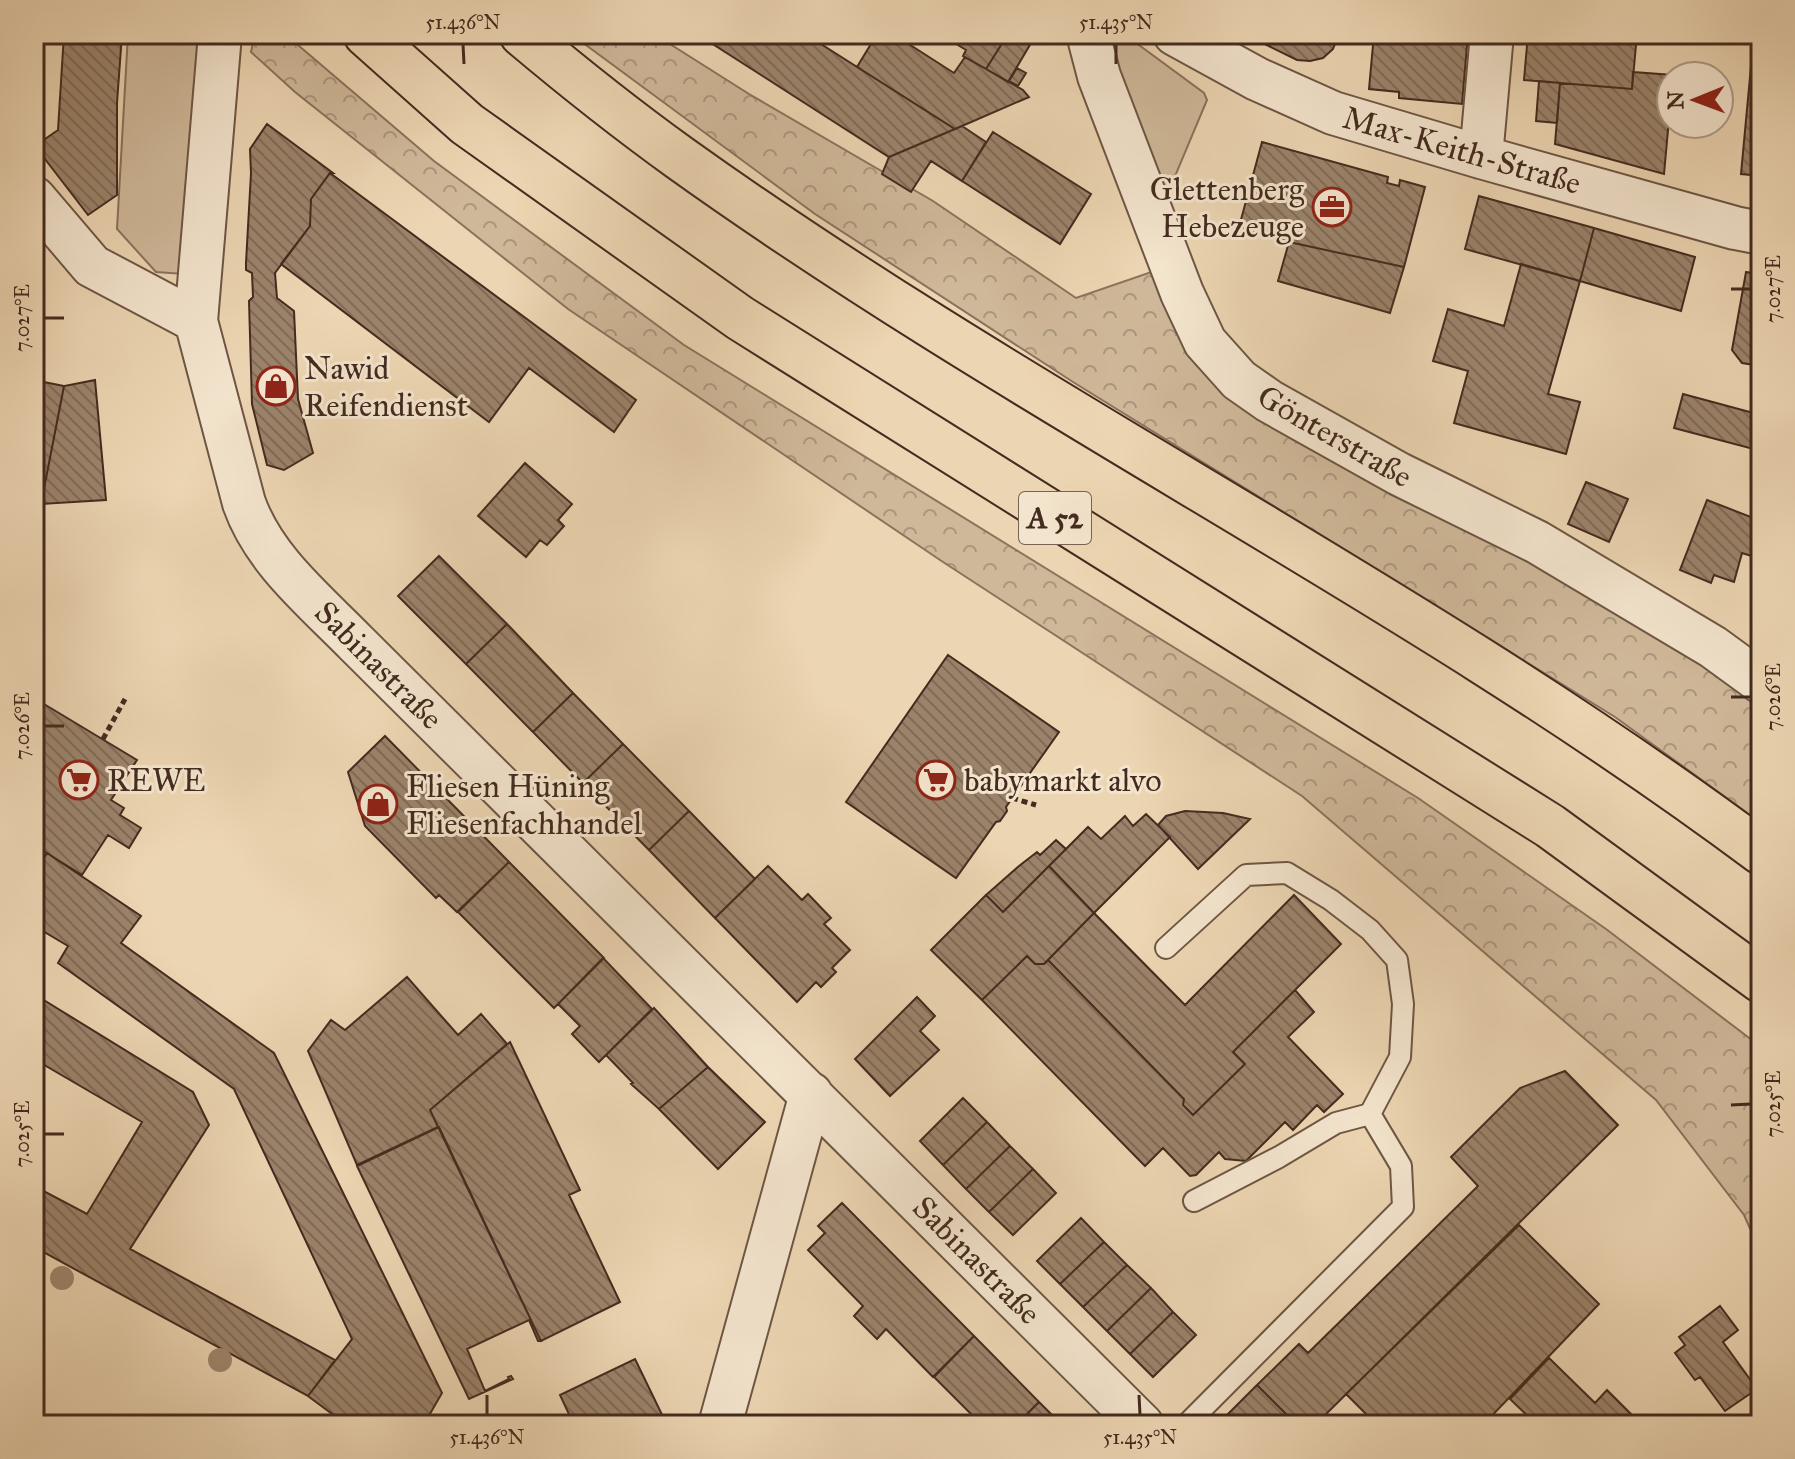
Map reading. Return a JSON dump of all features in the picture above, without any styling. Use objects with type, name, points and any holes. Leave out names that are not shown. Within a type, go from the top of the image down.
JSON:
[{"type":"highway","name":"A 52","points":[[366,34],[467,124],[740,318],[1550,826],[1761,980]]},
{"type":"highway","points":[[522,34],[679,158],[794,236],[961,343],[1557,709],[1761,852]]},
{"type":"street","points":[[34,198],[92,266],[196,321],[220,34]]},
{"type":"street","name":"Gönterstraße","points":[[1088,34],[1099,76],[1182,293],[1205,342],[1239,380],[1269,401],[1399,474],[1537,542],[1713,647],[1761,682]]},
{"type":"street","name":"Max-Keith-Straße","points":[[1175,34],[1257,79],[1333,113],[1481,157],[1761,233]]},
{"type":"street","points":[[1481,157],[1492,34]]},
{"type":"street","name":"Sabinastraße","points":[[196,321],[244,503],[271,554],[357,644],[1142,1425]]},
{"type":"street","points":[[720,1425],[811,1094]]},
{"type":"lane","points":[[1166,948],[1246,875],[1287,873],[1331,900],[1370,930],[1397,960],[1403,1004],[1400,1057],[1370,1114],[1336,1123],[1194,1201]]},
{"type":"lane","points":[[1186,1425],[1403,1207],[1401,1166],[1370,1114]]},
{"type":"path","points":[[103,739],[125,699]]},
{"type":"path","points":[[1012,798],[1036,805]]},
{"type":"green space","points":[[128,34],[211,34],[184,274],[156,272],[117,229]]},
{"type":"green space","points":[[255,34],[285,34],[434,161],[684,345],[1418,798],[1606,929],[1761,1047],[1761,1253],[1744,1215],[1656,1100],[1302,796],[943,562],[568,309],[295,92],[251,52]]},
{"type":"green space","points":[[571,34],[654,34],[749,94],[933,201],[1076,298],[1166,267],[1195,332],[1761,698],[1761,823],[1615,717],[1073,382],[815,214]]},
{"type":"green space","points":[[1116,34],[1124,34],[1204,93],[1207,100],[1168,193],[1162,192],[1108,45]]},
{"type":"building","points":[[64,34],[122,34],[117,103],[117,195],[88,215],[35,146],[58,130]]},
{"type":"building","points":[[697,34],[805,34],[955,129],[889,157]]},
{"type":"building","points":[[877,34],[893,34],[954,73],[965,57],[1023,90],[1029,97],[955,129],[857,67]]},
{"type":"building","points":[[940,34],[1008,34],[986,69],[963,56],[966,50]]},
{"type":"building","points":[[1008,34],[1016,34],[1031,43],[1008,82],[986,69]]},
{"type":"building","points":[[1244,34],[1338,36],[1333,49],[1323,58],[1310,61],[1297,60]]},
{"type":"building","points":[[1374,34],[1468,34],[1462,104],[1399,98],[1399,92],[1369,89]]},
{"type":"building","points":[[1528,34],[1637,34],[1632,89],[1524,80]]},
{"type":"building","points":[[1754,34],[1761,34],[1761,176],[1741,174]]},
{"type":"building","points":[[1017,68],[1026,73],[1018,86],[1009,81]]},
{"type":"building","points":[[1633,72],[1655,74],[1655,140],[1667,140],[1664,174],[1555,144],[1560,83],[1632,89]]},
{"type":"building","points":[[1539,81],[1560,83],[1557,123],[1536,121]]},
{"type":"building","points":[[267,124],[333,173],[311,199],[310,226],[275,273],[277,298],[294,311],[298,399],[313,453],[284,470],[267,465],[252,404],[249,301],[253,297],[252,273],[246,270],[250,149]]},
{"type":"building","points":[[962,126],[986,142],[962,181],[931,161],[911,192],[882,174],[889,157]]},
{"type":"building","points":[[993,132],[1091,194],[1060,244],[962,181]]},
{"type":"building","name":"Glettenberg Hebezeuge","points":[[1262,142],[1388,177],[1387,183],[1399,186],[1400,180],[1425,187],[1404,267],[1289,242],[1239,227]]},
{"type":"building","points":[[330,173],[636,400],[614,432],[529,368],[489,422],[281,264],[310,226],[311,199]]},
{"type":"building","points":[[1479,196],[1594,228],[1580,281],[1465,249]]},
{"type":"building","points":[[1594,228],[1695,257],[1681,311],[1580,281]]},
{"type":"building","points":[[1289,242],[1404,267],[1390,313],[1278,281]]},
{"type":"building","points":[[1521,264],[1580,281],[1548,394],[1580,402],[1566,454],[1454,423],[1468,371],[1433,361],[1448,309],[1504,326]]},
{"type":"building","points":[[1746,272],[1761,274],[1761,366],[1742,363],[1732,350]]},
{"type":"building","points":[[34,380],[64,386],[41,504],[34,503]]},
{"type":"building","points":[[95,380],[106,500],[41,504],[64,386]]},
{"type":"building","points":[[1683,394],[1761,415],[1761,451],[1674,428]]},
{"type":"building","points":[[525,463],[572,504],[558,520],[564,526],[547,545],[540,540],[526,557],[478,516]]},
{"type":"building","points":[[1586,482],[1628,499],[1609,542],[1568,524]]},
{"type":"building","points":[[1707,500],[1756,519],[1753,527],[1761,530],[1758,558],[1742,553],[1734,582],[1714,575],[1711,583],[1680,570]]},
{"type":"building","points":[[439,556],[507,624],[466,664],[398,596]]},
{"type":"building","points":[[507,624],[573,693],[533,732],[466,664]]},
{"type":"building","points":[[948,655],[1059,732],[1006,807],[1007,811],[1000,821],[996,822],[956,878],[846,802]]},
{"type":"building","points":[[573,693],[623,744],[583,783],[533,732]]},
{"type":"building","name":"REWE","points":[[34,698],[137,760],[111,800],[124,808],[120,815],[141,828],[129,848],[108,835],[82,875],[34,845]]},
{"type":"building","points":[[385,736],[509,862],[457,912],[439,895],[436,898],[365,826],[348,772]]},
{"type":"building","points":[[623,744],[689,811],[649,850],[583,783]]},
{"type":"building","points":[[689,811],[755,879],[715,918],[649,850]]},
{"type":"building","points":[[1185,811],[1223,813],[1250,819],[1198,869],[1158,825],[1166,816]]},
{"type":"building","points":[[1146,814],[1170,837],[1094,913],[1049,866],[1088,827],[1101,839],[1125,816],[1133,826]]},
{"type":"building","points":[[1056,840],[1066,849],[1003,912],[986,895],[1019,866],[1037,852],[1040,855]]},
{"type":"building","points":[[47,853],[141,916],[121,943],[274,1053],[442,1393],[427,1419],[435,1425],[347,1425],[308,1396],[352,1339],[234,1089],[58,963],[68,946],[41,930],[34,936],[34,874]]},
{"type":"building","points":[[509,862],[604,958],[554,1008],[458,912]]},
{"type":"building","points":[[768,866],[802,900],[808,894],[831,918],[824,924],[850,950],[832,968],[836,972],[821,987],[816,982],[797,1002],[715,918]]},
{"type":"building","points":[[1049,866],[1094,913],[1044,964],[1035,964],[1027,956],[982,1000],[931,950],[986,895],[1003,912]]},
{"type":"building","points":[[1294,895],[1341,944],[1233,1052],[1245,1064],[1193,1115],[1183,1105],[1184,1099],[1048,960],[1094,913],[1185,1005]]},
{"type":"building","points":[[1027,956],[1035,964],[1044,964],[1048,960],[1184,1099],[1183,1105],[1193,1115],[1245,1064],[1233,1052],[1295,990],[1314,1012],[1288,1037],[1343,1094],[1324,1112],[1317,1105],[1293,1130],[1285,1122],[1246,1161],[1225,1159],[1219,1152],[1196,1175],[1190,1176],[1163,1148],[1145,1166],[982,1000]]},
{"type":"building","points":[[603,958],[652,1009],[599,1062],[572,1034],[580,1026],[558,1004]]},
{"type":"building","points":[[407,977],[458,1035],[481,1014],[507,1044],[430,1110],[438,1127],[357,1165],[308,1051],[331,1020],[345,1030]]},
{"type":"building","points":[[34,994],[193,1092],[209,1125],[130,1249],[335,1360],[308,1396],[34,1247],[34,1186],[87,1214],[142,1122],[34,1059]]},
{"type":"building","points":[[917,997],[935,1016],[920,1031],[939,1050],[890,1096],[855,1059]]},
{"type":"building","points":[[654,1008],[708,1067],[659,1109],[631,1084],[606,1055]]},
{"type":"building","points":[[510,1042],[580,1190],[569,1195],[620,1302],[541,1341],[430,1110]]},
{"type":"building","points":[[708,1067],[765,1122],[718,1169],[659,1109]]},
{"type":"building","points":[[1565,1071],[1618,1125],[1315,1425],[1297,1425],[1257,1385],[1299,1344],[1308,1353],[1478,1186],[1451,1157],[1520,1088]]},
{"type":"building","points":[[963,1098],[987,1122],[943,1165],[920,1141]]},
{"type":"building","points":[[987,1122],[1010,1146],[966,1189],[943,1165]]},
{"type":"building","points":[[439,1127],[541,1341],[538,1341],[529,1320],[467,1349],[485,1391],[508,1377],[513,1379],[469,1399],[357,1166]]},
{"type":"building","points":[[1010,1146],[1033,1169],[989,1212],[966,1189]]},
{"type":"building","points":[[1033,1169],[1056,1193],[1013,1235],[989,1212]]},
{"type":"building","points":[[842,1203],[974,1336],[933,1377],[886,1329],[877,1339],[854,1316],[863,1306],[808,1250],[825,1233],[818,1226]]},
{"type":"building","points":[[1081,1218],[1104,1242],[1060,1284],[1037,1261]]},
{"type":"building","points":[[1519,1225],[1599,1304],[1483,1425],[1377,1425],[1346,1394]]},
{"type":"building","points":[[1104,1242],[1127,1265],[1083,1307],[1060,1284]]},
{"type":"building","points":[[1127,1265],[1151,1288],[1107,1331],[1083,1307]]},
{"type":"building","points":[[1151,1288],[1173,1312],[1130,1354],[1107,1331]]},
{"type":"building","points":[[1720,1306],[1738,1330],[1723,1342],[1757,1389],[1725,1411],[1700,1377],[1695,1380],[1675,1353],[1685,1345],[1679,1337]]},
{"type":"building","points":[[1173,1312],[1196,1335],[1153,1377],[1130,1354]]},
{"type":"building","points":[[974,1336],[1039,1402],[1016,1425],[982,1425],[934,1377]]},
{"type":"building","points":[[1549,1358],[1595,1403],[1607,1390],[1642,1425],[1532,1425],[1534,1422],[1510,1399]]},
{"type":"building","points":[[635,1359],[667,1425],[574,1425],[560,1395]]},
{"type":"building","points":[[1257,1385],[1297,1425],[1217,1425]]},
{"type":"building","points":[[1039,1402],[1062,1425],[1016,1425]]},
{"type":"place","name":"Glettenberg Hebezeuge","points":[[1332,207]]},
{"type":"place","name":"Nawid Reifendienst","points":[[276,386]]},
{"type":"place","name":"REWE","points":[[79,780]]},
{"type":"place","name":"babymarkt alvo","points":[[936,780]]},
{"type":"place","name":"Fliesen Hüning Fliesenfachhandel","points":[[378,804]]}]
